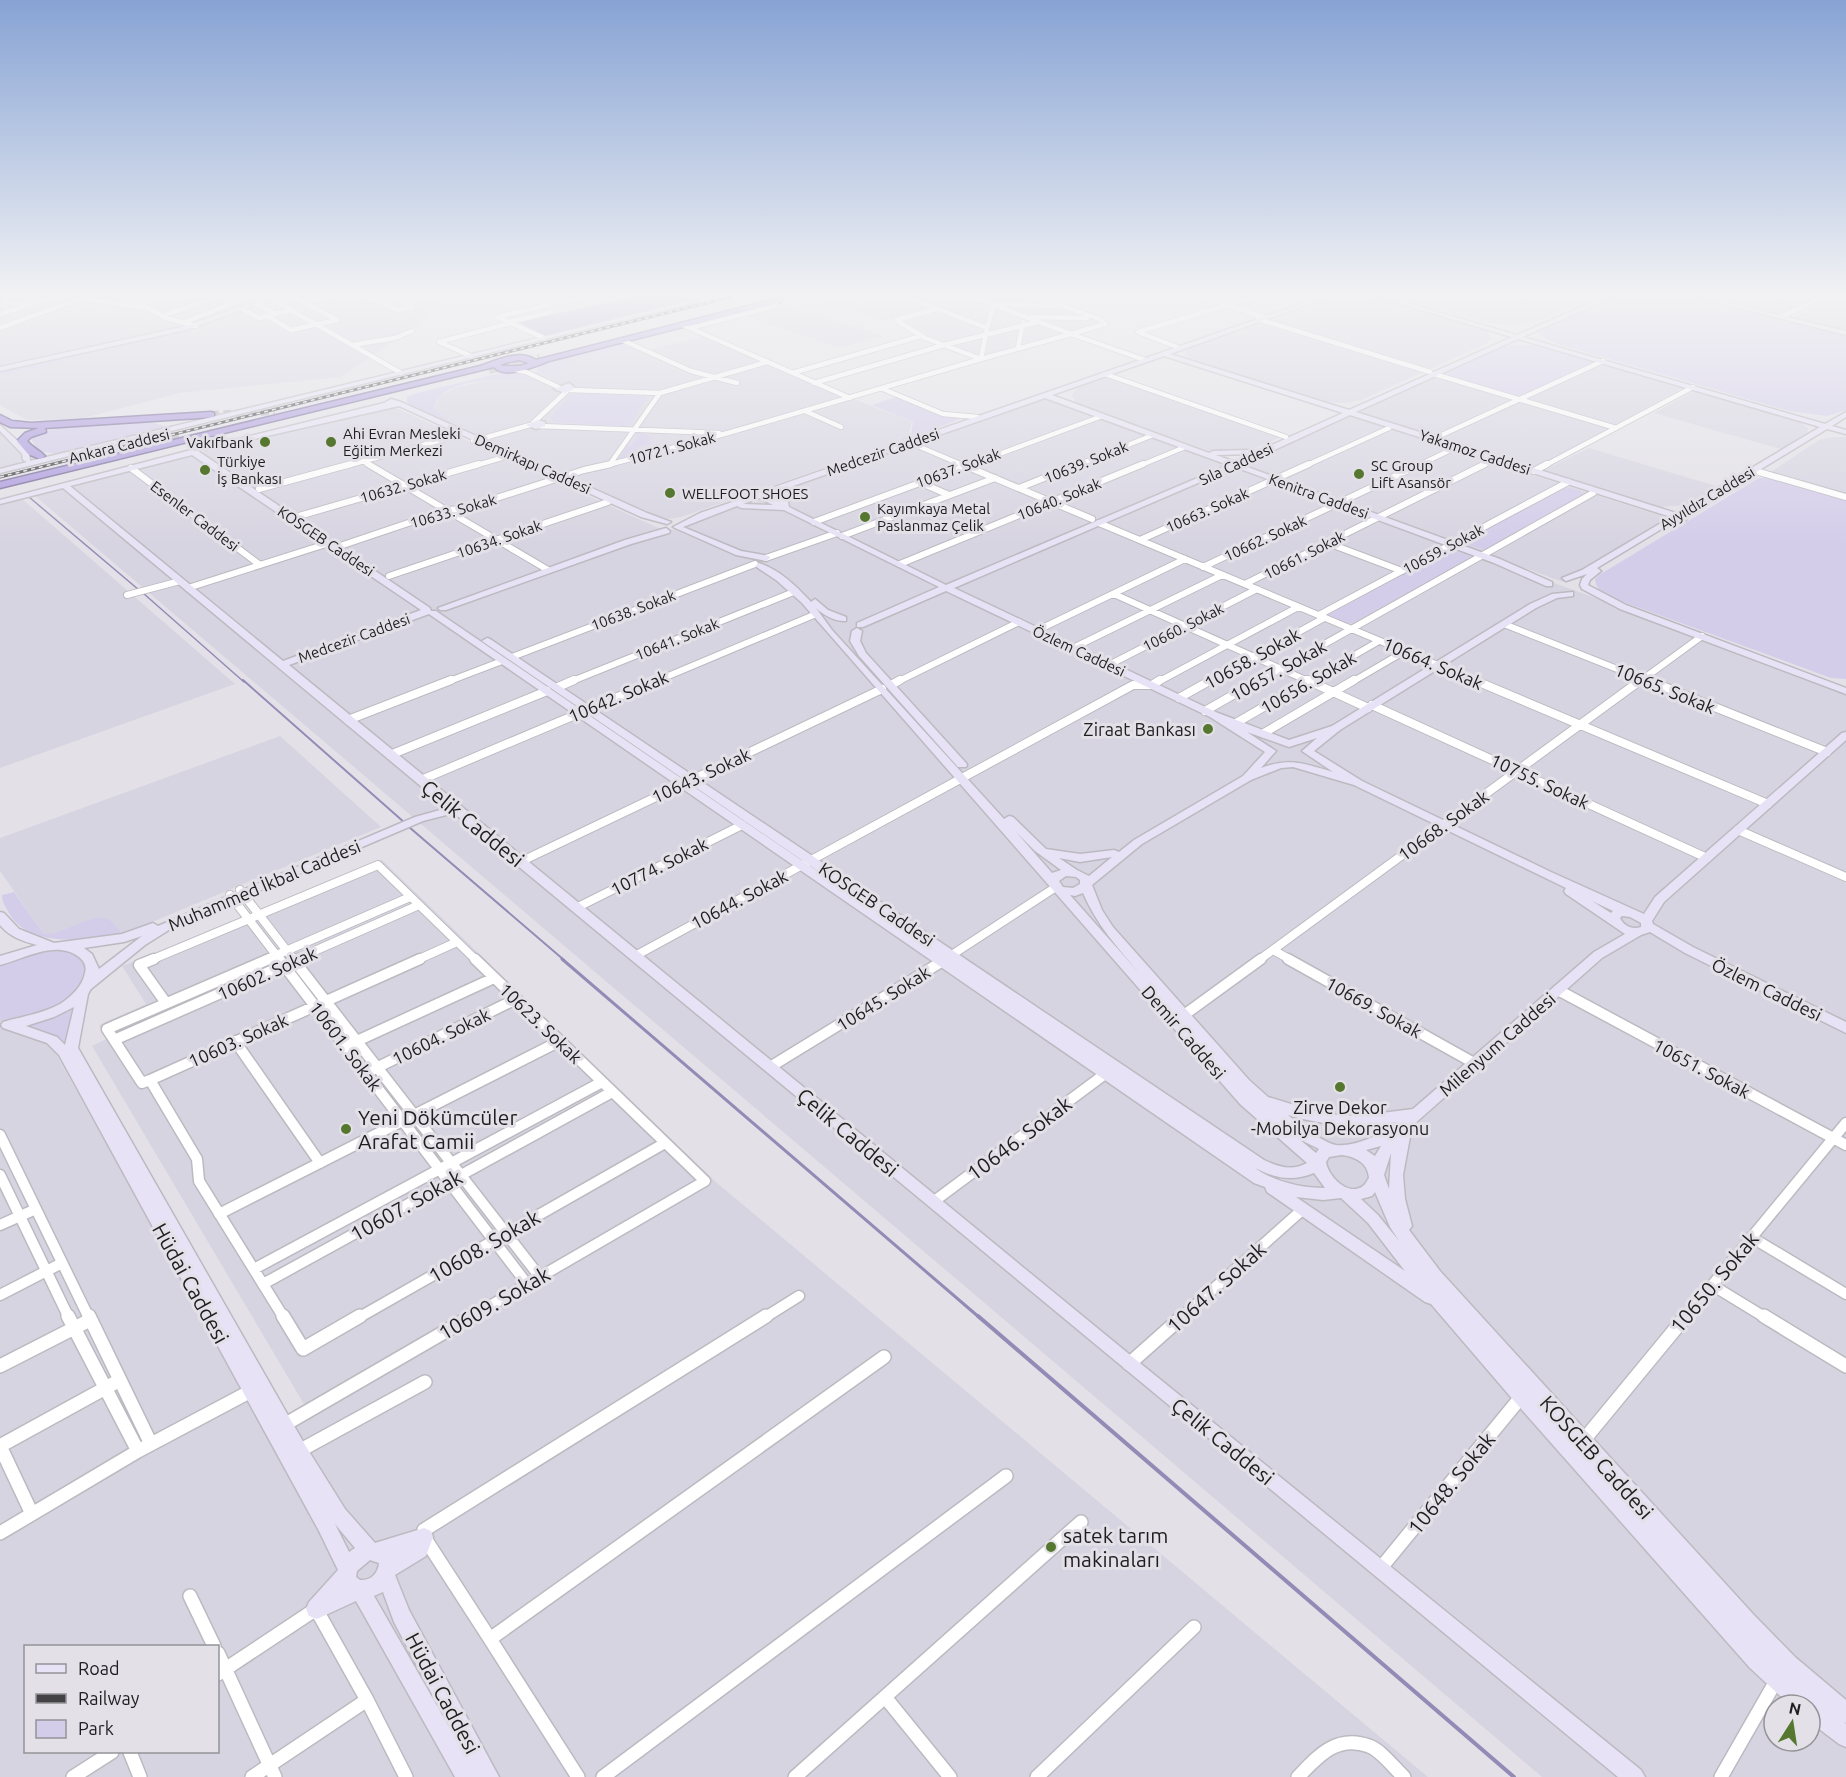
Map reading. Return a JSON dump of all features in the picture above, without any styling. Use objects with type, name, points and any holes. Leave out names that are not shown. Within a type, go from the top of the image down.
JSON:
[{"type":"highway","points":[[275,411],[300,408],[429,380]]},
{"type":"highway","points":[[0,488],[431,380]]},
{"type":"highway","name":"Ankara Caddesi","points":[[0,488],[441,380]]},
{"type":"highway","name":"Ankara Caddesi","points":[[0,488],[260,427],[444,380]]},
{"type":"highway","points":[[260,427],[467,380]]},
{"type":"highway","points":[[373,401],[393,404],[407,393]]},
{"type":"highway","points":[[0,488],[180,450],[200,449],[321,414]]},
{"type":"highway","points":[[0,418],[10,424],[31,426],[215,415]]},
{"type":"highway","points":[[0,426],[52,428],[152,421],[165,422],[174,426]]},
{"type":"highway","points":[[40,459],[31,452],[22,439],[52,428]]},
{"type":"highway","points":[[0,488],[169,438]]},
{"type":"highway","points":[[180,450],[200,449]]},
{"type":"street","points":[[2,471],[27,460],[66,455],[215,415],[250,410],[373,380]]},
{"type":"street","points":[[540,380],[564,389],[660,393],[704,380]]},
{"type":"street","points":[[548,380],[564,389]]},
{"type":"street","points":[[725,380],[737,383]]},
{"type":"street","points":[[807,380],[850,398]]},
{"type":"street","points":[[814,383],[825,380]]},
{"type":"street","name":"10721. Sokak","points":[[561,478],[913,380]]},
{"type":"street","name":"Medcezir Caddesi","points":[[281,664],[1086,380]]},
{"type":"street","name":"Medcezir Caddesi","points":[[668,527],[976,417],[1089,380]]},
{"type":"street","points":[[1123,380],[1286,437]]},
{"type":"street","name":"Yakamoz Caddesi","points":[[1244,380],[1433,439],[1491,461],[1677,518]]},
{"type":"street","points":[[853,624],[831,622],[830,630],[844,635],[853,624],[869,616],[1204,473],[1231,464],[1286,437],[1416,380]]},
{"type":"street","points":[[1455,380],[1616,428]]},
{"type":"street","points":[[1433,439],[1561,380]]},
{"type":"street","points":[[1669,380],[1846,432]]},
{"type":"street","points":[[1672,380],[1795,416],[1845,416]]},
{"type":"street","points":[[1075,385],[1070,390],[1069,397],[1079,408]]},
{"type":"street","points":[[1534,471],[1693,387]]},
{"type":"street","points":[[537,424],[564,389]]},
{"type":"street","points":[[883,389],[943,414],[976,417]]},
{"type":"street","points":[[610,464],[660,393]]},
{"type":"street","name":"Kenitra Caddesi","points":[[1043,395],[1497,561]]},
{"type":"street","points":[[1016,406],[1045,403],[1079,408]]},
{"type":"street","points":[[0,502],[200,449],[393,404]]},
{"type":"street","name":"Demirkapı Caddesi","points":[[393,404],[561,478],[608,502],[763,562]]},
{"type":"street","name":"Demirkapı Caddesi","points":[[393,404],[668,527]]},
{"type":"street","points":[[805,411],[841,427]]},
{"type":"street","name":"Yakamoz Caddesi","points":[[1344,412],[1638,506]]},
{"type":"street","name":"Sıla Caddesi","points":[[1252,454],[1344,412]]},
{"type":"street","name":"10637. Sokak","points":[[814,522],[1102,416]]},
{"type":"street","points":[[1795,416],[1810,426],[1813,436],[1846,432]]},
{"type":"street","name":"Ayyıldız Caddesi","points":[[1573,594],[1584,591],[1586,579],[1592,574],[1690,508],[1845,416]]},
{"type":"street","points":[[477,441],[537,424],[728,433]]},
{"type":"street","points":[[0,426],[27,454],[27,460]]},
{"type":"street","name":"10663. Sokak","points":[[1140,540],[1389,428]]},
{"type":"street","points":[[259,489],[460,435]]},
{"type":"street","name":"10639. Sokak","points":[[1019,488],[1153,435]]},
{"type":"street","name":"Ayyıldız Caddesi","points":[[1550,585],[1552,580],[1585,572],[1657,528],[1759,472],[1813,436]]},
{"type":"street","name":"10664. Sokak","points":[[909,442],[1768,804]]},
{"type":"street","name":"10640. Sokak","points":[[900,564],[1185,447]]},
{"type":"street","name":"10662. Sokak","points":[[1203,567],[1455,448]]},
{"type":"street","name":"KOSGEB Caddesi","points":[[200,449],[343,544],[806,863],[1259,1164],[1289,1174],[1306,1172],[1318,1164]]},
{"type":"street","name":"KOSGEB Caddesi","points":[[200,449],[329,543],[436,609]]},
{"type":"street","points":[[1194,450],[1252,454]]},
{"type":"street","points":[[1194,450],[1203,458],[1204,473]]},
{"type":"street","points":[[1252,454],[1252,467],[1264,476]]},
{"type":"street","name":"10632. Sokak","points":[[299,516],[508,456]]},
{"type":"street","points":[[2,471],[40,459]]},
{"type":"street","points":[[363,461],[546,569]]},
{"type":"street","name":"10661. Sokak","points":[[1245,584],[1491,461]]},
{"type":"street","name":"Sıla Caddesi","points":[[1096,521],[1218,472],[1231,464]]},
{"type":"street","name":"Esenler Caddesi","points":[[131,468],[260,565]]},
{"type":"street","points":[[1218,472],[1264,476]]},
{"type":"street","points":[[1759,472],[1846,497]]},
{"type":"street","name":"10633. Sokak","points":[[343,544],[447,510],[462,509],[561,478]]},
{"type":"street","name":"10638. Sokak","points":[[348,720],[789,551],[995,478]]},
{"type":"street","points":[[919,483],[949,495]]},
{"type":"street","name":"10659. Sokak","points":[[1322,617],[1402,571],[1566,483]]},
{"type":"street","name":"Çelik Caddesi","points":[[64,485],[933,1203],[1634,1777]]},
{"type":"street","points":[[724,508],[758,506],[785,508],[783,496],[790,485]]},
{"type":"street","name":"10659. Sokak","points":[[1351,629],[1593,493]]},
{"type":"street","name":"Özlem Caddesi","points":[[758,494],[943,586],[1209,713],[1271,751],[1278,760],[1294,764]]},
{"type":"street","name":"10634. Sokak","points":[[389,576],[608,502]]},
{"type":"street","points":[[1638,506],[1665,509],[1690,508]]},
{"type":"street","points":[[1638,506],[1649,513],[1657,523],[1657,528]]},
{"type":"street","points":[[128,596],[154,588],[184,584],[260,565],[329,543]]},
{"type":"street","points":[[1328,543],[1402,571]]},
{"type":"street","points":[[1036,631],[1185,559]]},
{"type":"street","points":[[1497,561],[1585,586],[1623,607]]},
{"type":"street","points":[[1497,561],[1573,594],[1623,607],[1846,691]]},
{"type":"street","points":[[763,562],[825,612],[853,624]]},
{"type":"street","name":"Demir Caddesi","points":[[763,562],[796,591],[1015,826],[1039,849],[1074,873],[1084,877],[1096,910],[1109,930],[1258,1098],[1298,1132],[1340,1150]]},
{"type":"street","points":[[1073,648],[1222,575]]},
{"type":"street","points":[[1533,606],[1550,585]]},
{"type":"street","name":"10660. Sokak","points":[[1109,665],[1257,589]]},
{"type":"street","name":"10641. Sokak","points":[[390,755],[796,591]]},
{"type":"street","name":"10755. Sokak","points":[[1114,594],[1334,693],[1517,771],[1707,858]]},
{"type":"street","points":[[1307,751],[1336,728],[1533,606],[1555,596],[1573,594]]},
{"type":"street","points":[[1152,686],[1298,607]]},
{"type":"street","name":"10642. Sokak","points":[[421,780],[816,614]]},
{"type":"street","name":"10658. Sokak","points":[[1179,698],[1322,617]]},
{"type":"street","name":"10643. Sokak","points":[[520,862],[1019,622]]},
{"type":"street","name":"Demir Caddesi","points":[[853,624],[855,641],[859,649],[887,687]]},
{"type":"street","name":"10665. Sokak","points":[[1504,624],[1827,752]]},
{"type":"street","name":"10657. Sokak","points":[[1209,713],[1351,629]]},
{"type":"street","name":"10668. Sokak","points":[[1184,1015],[1702,636]]},
{"type":"street","name":"10656. Sokak","points":[[1236,723],[1379,641]]},
{"type":"street","points":[[1264,733],[1405,651]]},
{"type":"street","points":[[1808,675],[1846,685]]},
{"type":"street","name":"10644. Sokak","points":[[635,956],[968,777],[1133,685],[1152,686]]},
{"type":"street","name":"Özlem Caddesi","points":[[1209,713],[1289,744],[1300,746],[1307,751]]},
{"type":"street","points":[[1247,778],[1275,746],[1289,744],[1336,728]]},
{"type":"street","points":[[1598,955],[1615,923],[1615,915],[1630,913],[1659,900],[1846,735]]},
{"type":"street","points":[[1138,843],[1074,873],[1058,874],[1056,886],[1075,892],[1138,843],[1247,778],[1279,765],[1307,760],[1307,751]]},
{"type":"street","points":[[1307,751],[1358,783],[1630,913],[1642,928]]},
{"type":"street","points":[[1294,764],[1358,783]]},
{"type":"street","name":"Demir Caddesi","points":[[968,777],[1056,886],[1225,1078],[1318,1164]]},
{"type":"street","name":"KOSGEB Caddesi","points":[[688,781],[742,825],[806,863]]},
{"type":"street","name":"Muhammed İkbal Caddesi","points":[[417,818],[444,800]]},
{"type":"street","name":"Muhammed İkbal Caddesi","points":[[0,961],[26,951],[129,937],[417,818],[455,809]]},
{"type":"street","name":"10774. Sokak","points":[[576,908],[742,825]]},
{"type":"street","points":[[1738,830],[1846,878]]},
{"type":"street","points":[[1039,849],[1080,858],[1114,853]]},
{"type":"street","name":"10623. Sokak","points":[[259,915],[378,865],[705,1181]]},
{"type":"street","points":[[1547,875],[1624,930],[1642,928]]},
{"type":"street","name":"10645. Sokak","points":[[770,1067],[947,958],[1056,886]]},
{"type":"street","name":"Muhammed İkbal Caddesi","points":[[2,1026],[31,1021],[51,1014],[85,990],[107,968],[150,935],[237,894]]},
{"type":"street","name":"10601. Sokak","points":[[237,894],[259,915],[295,960],[540,1277]]},
{"type":"street","name":"10601. Sokak","points":[[237,894],[249,919],[527,1284]]},
{"type":"street","name":"10602. Sokak","points":[[410,897],[107,1029],[114,1040],[419,905]]},
{"type":"street","points":[[1598,955],[1642,928],[1659,900]]},
{"type":"street","points":[[166,1003],[139,965],[259,915]]},
{"type":"street","points":[[0,916],[9,930],[15,934],[61,947]]},
{"type":"street","name":"Özlem Caddesi","points":[[1642,928],[1846,1028]]},
{"type":"street","name":"10603. Sokak","points":[[150,1080],[456,942]]},
{"type":"street","name":"Hüdai Caddesi","points":[[61,947],[79,951],[89,958],[93,974],[85,990],[73,1031],[71,1047],[299,1451],[339,1515],[374,1551]]},
{"type":"street","name":"10669. Sokak","points":[[1273,950],[1474,1063]]},
{"type":"street","name":"Milenyum Caddesi","points":[[1340,1150],[1371,1144],[1406,1123],[1598,955]]},
{"type":"street","name":"KOSGEB Caddesi","points":[[947,958],[1105,1074],[1440,1303]]},
{"type":"street","name":"10604. Sokak","points":[[346,1046],[494,978]]},
{"type":"street","name":"10651. Sokak","points":[[1558,990],[1846,1145]]},
{"type":"street","name":"10604. Sokak","points":[[366,1073],[516,999]]},
{"type":"street","name":"Hüdai Caddesi","points":[[2,1026],[52,1040],[64,1052],[326,1525],[353,1581],[467,1777]]},
{"type":"street","points":[[114,1040],[142,1083],[150,1080],[197,1159],[199,1181],[263,1284]]},
{"type":"street","points":[[235,1041],[320,1163]]},
{"type":"street","points":[[219,1214],[560,1041]]},
{"type":"street","name":"10646. Sokak","points":[[933,1203],[1105,1074]]},
{"type":"street","name":"10607. Sokak","points":[[254,1269],[602,1082]]},
{"type":"street","name":"10607. Sokak","points":[[263,1284],[612,1092]]},
{"type":"street","points":[[1258,1098],[1301,1115],[1330,1121],[1406,1123],[1395,1176],[1398,1205],[1410,1244]]},
{"type":"street","name":"Milenyum Caddesi","points":[[1377,1177],[1382,1156],[1406,1123]]},
{"type":"street","name":"10650. Sokak","points":[[1583,1441],[1846,1123]]},
{"type":"street","points":[[0,1135],[151,1444]]},
{"type":"street","name":"10608. Sokak","points":[[263,1284],[303,1349],[665,1143]]},
{"type":"street","points":[[1340,1150],[1368,1158],[1374,1166],[1377,1177],[1373,1186],[1365,1191],[1344,1192],[1324,1181],[1318,1164],[1324,1154],[1340,1150]]},
{"type":"street","points":[[0,1175],[104,1389],[138,1451]]},
{"type":"street","name":"KOSGEB Caddesi","points":[[1377,1177],[1394,1220],[1451,1295],[1766,1643],[1846,1713]]},
{"type":"street","name":"KOSGEB Caddesi","points":[[1259,1179],[1305,1192],[1327,1194],[1344,1192],[1373,1219],[1440,1303],[1521,1397],[1756,1662],[1790,1693]]},
{"type":"street","name":"10609. Sokak","points":[[284,1425],[705,1181]]},
{"type":"street","points":[[0,1225],[36,1209]]},
{"type":"street","name":"10647. Sokak","points":[[1129,1364],[1302,1210]]},
{"type":"street","points":[[1751,1238],[1846,1294]]},
{"type":"street","points":[[0,1295],[62,1263]]},
{"type":"street","points":[[1712,1285],[1846,1366]]},
{"type":"street","points":[[353,1581],[376,1586],[388,1572],[418,1550],[424,1537],[424,1530],[799,1296]]},
{"type":"street","points":[[0,1366],[90,1320]]},
{"type":"street","points":[[490,1639],[884,1357]]},
{"type":"street","points":[[32,1514],[0,1446],[120,1380]]},
{"type":"street","points":[[299,1451],[425,1382]]},
{"type":"street","points":[[0,1533],[138,1451],[251,1391]]},
{"type":"street","name":"10648. Sokak","points":[[1380,1569],[1521,1397]]},
{"type":"street","points":[[603,1777],[1006,1476]]},
{"type":"street","points":[[795,1777],[1081,1522]]},
{"type":"street","points":[[272,1771],[221,1671],[316,1609],[339,1600],[353,1581],[356,1557],[424,1537]]},
{"type":"street","points":[[424,1537],[578,1777]]},
{"type":"street","points":[[374,1551],[387,1557],[388,1572]]},
{"type":"street","name":"Hüdai Caddesi","points":[[388,1572],[401,1615],[488,1777]]},
{"type":"street","points":[[190,1596],[213,1645]]},
{"type":"street","points":[[316,1609],[367,1700],[406,1777]]},
{"type":"street","points":[[1037,1777],[1194,1627]]},
{"type":"street","points":[[1721,1777],[1776,1681]]},
{"type":"street","points":[[885,1697],[950,1777]]},
{"type":"street","points":[[252,1777],[272,1771],[367,1700]]},
{"type":"street","points":[[1822,1718],[1846,1737]]},
{"type":"street","points":[[1298,1777],[1321,1752],[1347,1743],[1371,1746],[1404,1777]]},
{"type":"street","points":[[73,1777],[110,1753]]},
{"type":"street","points":[[130,1753],[140,1777]]},
{"type":"shaded area","points":[[0,380],[311,380],[179,393],[80,419],[27,420],[0,405]]},
{"type":"shaded area","points":[[490,380],[804,380],[850,400],[854,399],[912,422],[907,439],[681,517],[667,519],[455,426],[434,409],[439,397],[454,388]]},
{"type":"shaded area","points":[[1099,380],[1115,380],[1281,437],[1251,450],[1210,451],[1076,403],[1072,395],[1077,388]]},
{"type":"shaded area","points":[[1252,380],[1405,380],[1361,400],[1345,403],[1318,401]]},
{"type":"shaded area","points":[[1424,380],[1451,380],[1520,401],[1567,380],[1660,380],[1685,387],[1526,473],[1668,518],[1563,582],[1240,464]]},
{"type":"shaded area","points":[[1696,390],[1798,421],[1808,428],[1807,433],[1781,449],[1654,413]]},
{"type":"shaded area","points":[[1043,397],[1846,689],[1846,1777],[1542,1777],[34,495],[380,407],[396,408],[667,532]]},
{"type":"shaded area","points":[[0,433],[23,458],[16,465],[0,470]]},
{"type":"shaded area","points":[[1846,437],[1846,495],[1771,472],[1819,440]]},
{"type":"shaded area","points":[[1589,448],[1719,487],[1686,505],[1660,507],[1542,471]]},
{"type":"shaded area","points":[[21,498],[235,684],[0,768],[0,504]]},
{"type":"shaded area","points":[[280,736],[381,827],[123,934],[110,920],[95,919],[51,934],[44,934],[0,871],[0,838]]},
{"type":"shaded area","points":[[382,860],[717,1183],[1428,1777],[0,1777],[0,953],[270,1439],[311,1416],[92,1046],[106,1039],[99,1025],[146,1004],[122,966]]},
{"type":"green space","points":[[472,380],[533,380],[535,381],[494,380],[462,385],[449,390],[439,398],[434,409],[455,426],[411,407],[407,402],[407,397]]},
{"type":"green space","points":[[1460,380],[1557,380],[1519,397]]},
{"type":"green space","points":[[1682,380],[1846,380],[1846,410],[1827,416],[1789,411]]},
{"type":"green space","points":[[570,394],[645,396],[647,398],[630,424],[622,426],[554,422],[551,418]]},
{"type":"green space","points":[[896,397],[937,414],[965,417],[916,436],[911,435],[913,422],[872,405]]},
{"type":"green space","points":[[153,423],[170,427],[57,454],[38,451],[30,437],[41,432],[72,426]]},
{"type":"green space","points":[[642,432],[650,438],[647,440],[652,443],[636,448],[644,454],[619,459],[627,446],[631,446],[638,436],[636,433]]},
{"type":"green space","points":[[1759,478],[1772,478],[1846,500],[1846,679],[1831,678],[1610,597],[1603,593],[1596,583],[1595,579],[1599,575]]},
{"type":"green space","points":[[1570,488],[1580,491],[1583,495],[1484,550],[1463,542],[1563,489]]},
{"type":"green space","points":[[1449,550],[1469,555],[1470,558],[1353,623],[1330,617],[1330,614]]},
{"type":"green space","points":[[14,892],[44,934],[51,934],[95,918],[103,918],[110,920],[123,934],[60,939],[31,933],[18,925],[4,904],[2,895]]},
{"type":"green space","points":[[60,950],[75,953],[85,960],[87,981],[64,1004],[45,1013],[0,1020],[0,966],[23,955]]},
{"type":"green space","points":[[77,1007],[69,1027],[67,1045],[50,1034],[28,1027]]},
{"type":"waterway","points":[[29,497],[139,590]]},
{"type":"waterway","points":[[143,593],[244,682]]},
{"type":"waterway","points":[[243,680],[405,823]]},
{"type":"waterway","points":[[409,827],[564,960]]},
{"type":"waterway","points":[[562,959],[980,1318]]},
{"type":"waterway","points":[[978,1316],[1514,1777]]},
{"type":"tunnel","points":[[211,415],[275,411]]},
{"type":"tunnel","points":[[169,438],[175,435],[174,426]]},
{"type":"railway","points":[[0,477],[394,380]]},
{"type":"place","name":"Vakıfbank","points":[[265,442]]},
{"type":"place","name":"Ahi Evran Mesleki Eğitim Merkezi","points":[[331,442]]},
{"type":"place","name":"Türkiye İş Bankası","points":[[205,470]]},
{"type":"place","name":"SC Group Lift Asansör","points":[[1359,474]]},
{"type":"place","name":"WELLFOOT SHOES","points":[[670,493]]},
{"type":"place","name":"Kayımkaya Metal Paslanmaz Çelik","points":[[865,517]]},
{"type":"place","name":"Ziraat Bankası","points":[[1208,729]]},
{"type":"place","name":"Zirve Dekor -Mobilya Dekorasyonu","points":[[1340,1087]]},
{"type":"place","name":"Yeni Dökümcüler Arafat Camii","points":[[346,1129]]},
{"type":"place","name":"satek tarım makinaları","points":[[1051,1547]]}]
